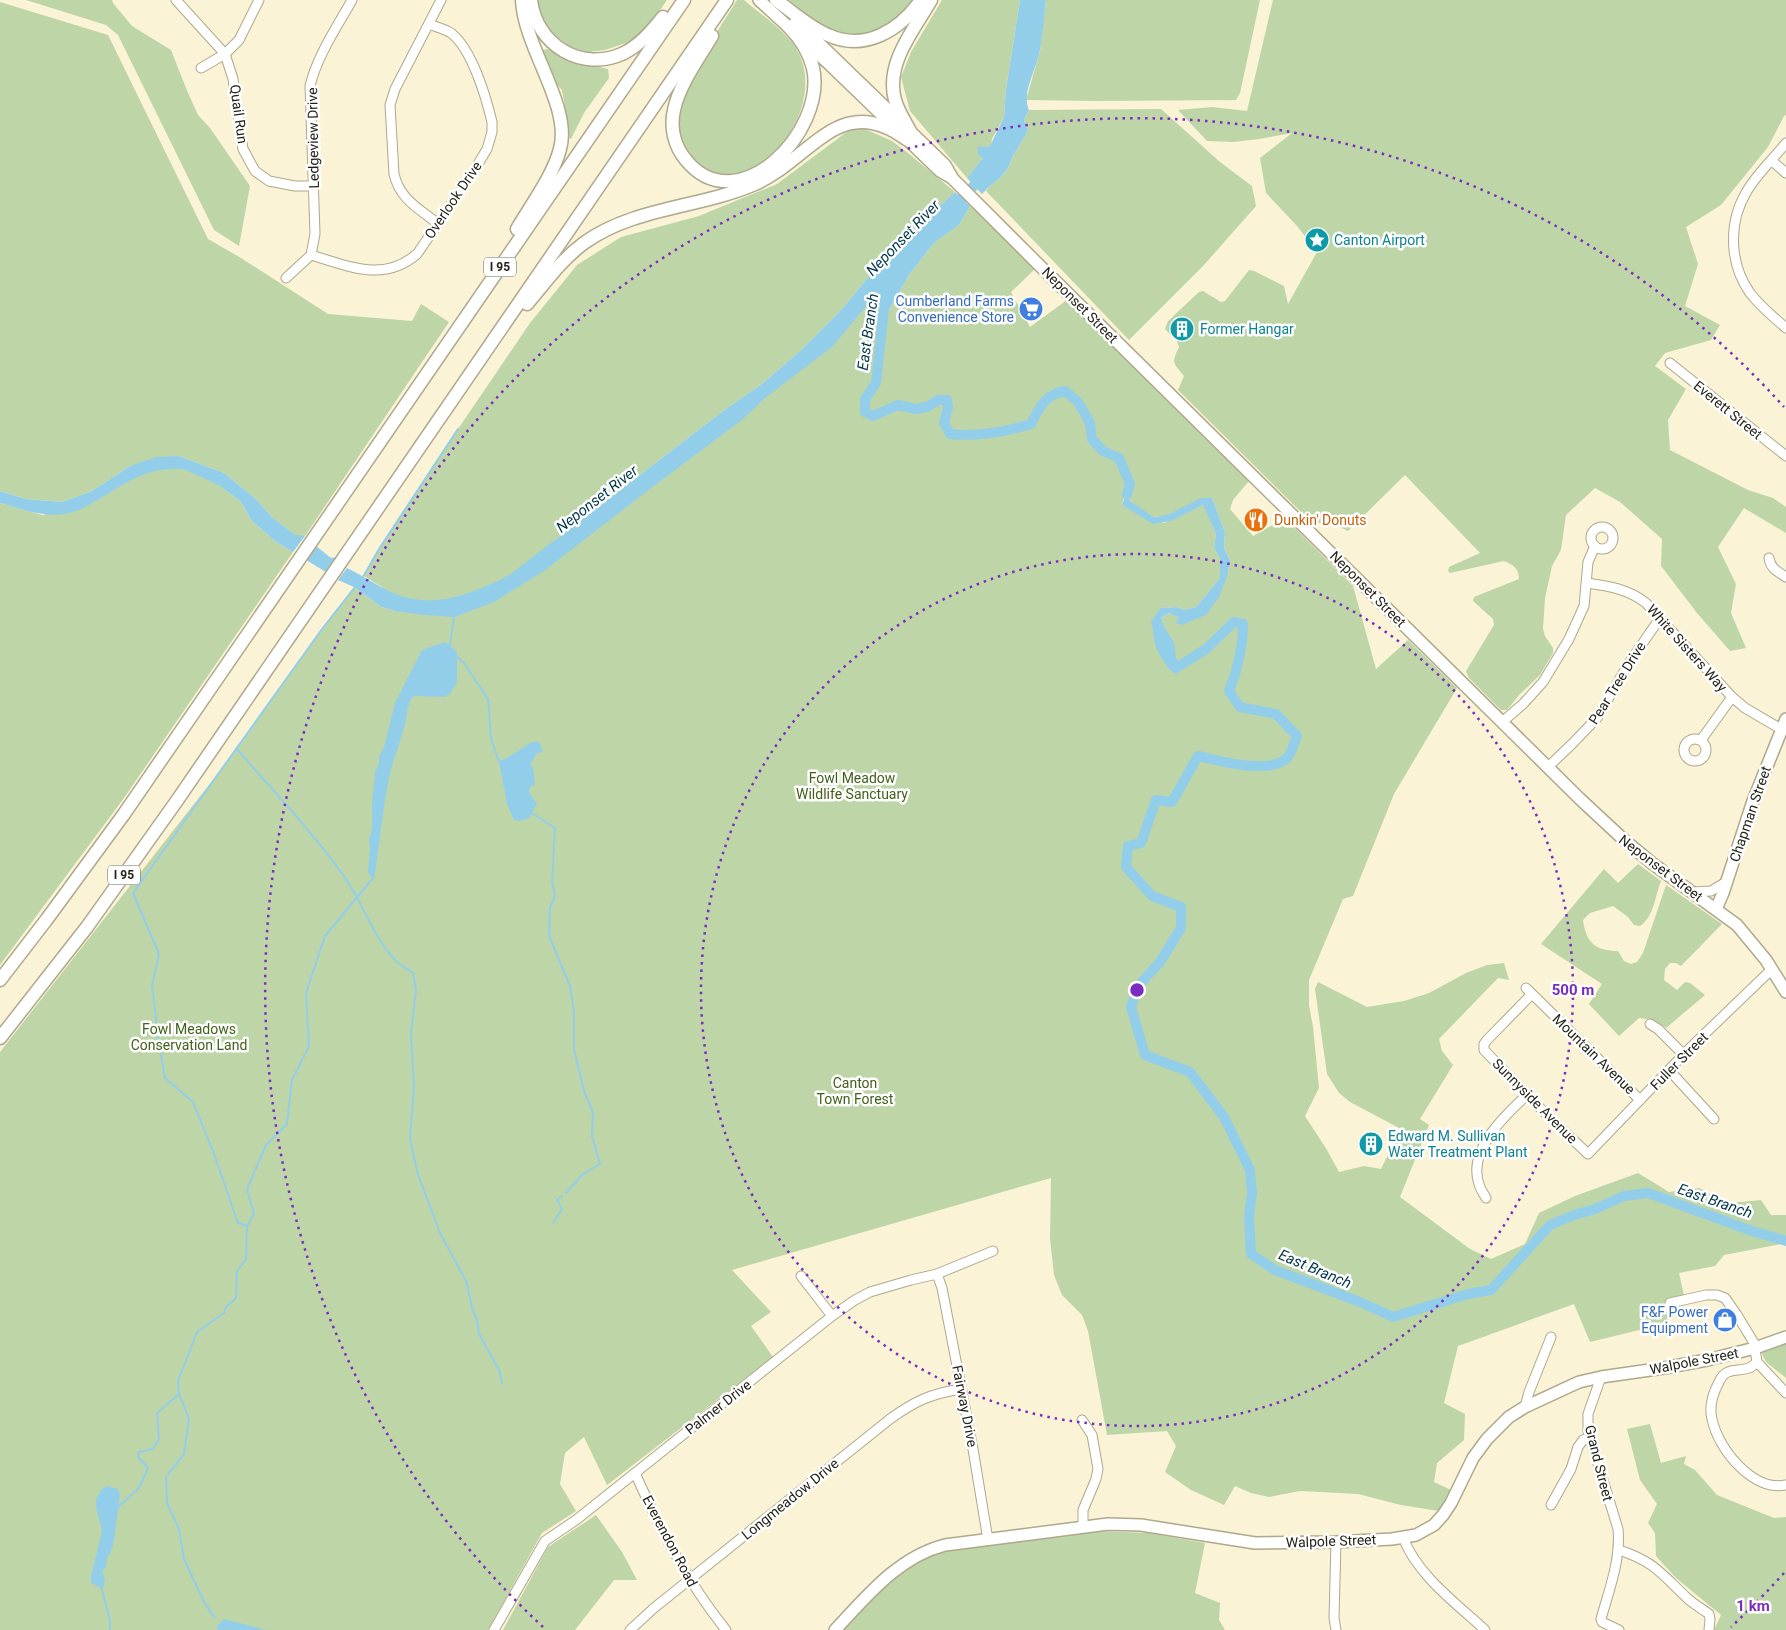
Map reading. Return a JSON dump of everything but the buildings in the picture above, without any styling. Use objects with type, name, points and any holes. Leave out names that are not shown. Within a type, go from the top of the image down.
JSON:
[{"type":"highway","points":[[487,286],[507,245],[553,168],[560,152],[562,140],[560,113],[528,35],[523,17],[522,0]]},
{"type":"highway","points":[[530,0],[536,20],[551,42],[571,55],[596,60],[616,57],[634,47],[683,0]]},
{"type":"highway","name":"I 95","points":[[0,980],[124,814],[683,0]]},
{"type":"highway","name":"I 95","points":[[0,1038],[65,956],[129,868],[728,0]]},
{"type":"highway","points":[[732,0],[681,90],[673,112],[673,132],[680,151],[690,165],[707,176],[718,180],[731,181],[756,174],[784,153],[801,130],[813,100],[814,75],[807,52],[788,26]]},
{"type":"highway","points":[[774,0],[826,34],[844,40],[856,41],[877,37],[891,30],[907,17],[922,0]]},
{"type":"highway","points":[[908,135],[896,101],[893,87],[894,71],[902,49],[932,0]]},
{"type":"highway","points":[[490,345],[567,257],[585,242],[609,228],[756,183],[771,175],[834,129],[846,123],[859,121],[876,123],[908,135]]},
{"type":"main road","name":"Neponset Street","points":[[759,0],[908,135]]},
{"type":"main road","name":"Neponset Street","points":[[774,0],[836,58],[940,171],[953,179],[981,206],[1548,767],[1623,839],[1653,864],[1737,925],[1785,988]]},
{"type":"main road","name":"Chapman Street","points":[[1716,909],[1753,801],[1784,724]]},
{"type":"main road","name":"Walpole Street","points":[[835,1630],[884,1580],[913,1557],[945,1545],[1108,1524],[1140,1526],[1255,1543],[1336,1542],[1416,1535],[1434,1526],[1451,1503],[1473,1458],[1487,1439],[1509,1417],[1525,1408],[1579,1382],[1707,1360],[1755,1348],[1786,1337]]},
{"type":"street","points":[[176,0],[225,54]]},
{"type":"street","points":[[201,68],[225,54],[239,40],[259,0]]},
{"type":"street","name":"Ledgeview Drive","points":[[311,255],[315,234],[310,86],[320,59],[352,0]]},
{"type":"street","points":[[438,224],[408,202],[396,183],[390,105],[395,89],[441,0]]},
{"type":"street","name":"Overlook Drive","points":[[311,255],[369,270],[386,270],[407,262],[417,254],[487,149],[492,132],[492,122],[469,54],[450,32],[429,24]]},
{"type":"street","name":"Quail Run","points":[[225,54],[234,79],[243,149],[255,170],[269,181],[295,186],[313,186]]},
{"type":"street","points":[[1786,143],[1753,182],[1742,200],[1735,221],[1734,242],[1737,265],[1745,285],[1763,308],[1786,328]]},
{"type":"street","points":[[1772,161],[1786,173]]},
{"type":"street","points":[[286,278],[311,255]]},
{"type":"street","name":"Everett Street","points":[[1670,362],[1786,456]]},
{"type":"street","points":[[1502,722],[1523,704],[1543,682],[1553,668],[1579,620],[1584,606],[1588,562],[1594,546]]},
{"type":"street","points":[[1769,558],[1772,568],[1786,577]]},
{"type":"street","name":"White Sisters Way","points":[[1587,583],[1617,588],[1636,596],[1646,603],[1732,697],[1745,708],[1784,724]]},
{"type":"street","name":"Pear Tree Drive","points":[[1548,767],[1597,718],[1629,663],[1660,618]]},
{"type":"street","points":[[1701,740],[1732,697]]},
{"type":"street","points":[[1692,892],[1711,891],[1726,882]]},
{"type":"street","name":"Fuller Street","points":[[1588,1154],[1669,1070],[1771,970]]},
{"type":"street","name":"Sunnyside Avenue","points":[[1529,991],[1487,1040],[1484,1047],[1486,1052],[1588,1154]]},
{"type":"street","name":"Mountain Avenue","points":[[1529,991],[1640,1100]]},
{"type":"street","points":[[1650,1024],[1658,1029],[1684,1055]]},
{"type":"street","points":[[1669,1070],[1714,1119]]},
{"type":"street","points":[[1486,1198],[1479,1184],[1477,1172],[1483,1146],[1506,1113],[1528,1094]]},
{"type":"street","name":"Palmer Drive","points":[[494,1630],[545,1540],[576,1520],[832,1316],[870,1292],[938,1274],[994,1251]]},
{"type":"street","name":"Fairway Drive","points":[[938,1274],[974,1449],[988,1540]]},
{"type":"street","points":[[801,1276],[832,1316]]},
{"type":"street","points":[[1670,1303],[1706,1295],[1716,1295],[1725,1298],[1754,1343],[1757,1362],[1786,1393]]},
{"type":"street","points":[[1525,1408],[1529,1392],[1551,1337]]},
{"type":"street","points":[[1757,1362],[1752,1368],[1727,1372],[1719,1380],[1711,1409],[1712,1419],[1721,1444],[1738,1466],[1762,1482],[1773,1486],[1786,1484]]},
{"type":"street","name":"Grand Street","points":[[1601,1377],[1588,1414],[1588,1423],[1590,1437],[1618,1529],[1619,1550],[1601,1619],[1604,1624],[1620,1630]]},
{"type":"street","name":"Longmeadow Drive","points":[[630,1630],[654,1608],[890,1419],[911,1404],[924,1398],[961,1389]]},
{"type":"street","points":[[1082,1420],[1092,1435],[1098,1469],[1096,1479],[1083,1509],[1083,1527]]},
{"type":"street","points":[[1551,1505],[1571,1469],[1578,1447],[1583,1440],[1590,1437]]},
{"type":"street","name":"Everendon Road","points":[[635,1473],[678,1561],[698,1593],[726,1630]]},
{"type":"street","points":[[1403,1537],[1411,1556],[1422,1571],[1485,1630]]},
{"type":"street","points":[[1336,1542],[1334,1600],[1336,1630]]},
{"type":"street","points":[[1619,1550],[1639,1556],[1654,1566],[1687,1598],[1709,1614],[1709,1630]]},
{"type":"green space","points":[[26,0],[112,0],[132,26],[171,50],[198,115],[210,128],[250,186],[239,246],[214,230],[118,35],[106,25]]},
{"type":"green space","points":[[538,0],[667,0],[654,19],[632,41],[605,50],[589,52],[571,48],[551,32],[541,19]]},
{"type":"green space","points":[[737,0],[744,0],[790,40],[803,64],[805,90],[798,116],[785,140],[766,160],[744,172],[720,174],[697,163],[688,154],[681,145],[676,121],[683,94],[691,77]]},
{"type":"green space","points":[[789,0],[914,0],[908,9],[882,29],[872,33],[852,36],[841,35],[829,30]]},
{"type":"green space","points":[[942,0],[1020,0],[1006,89],[1004,117],[992,139],[991,146],[985,147],[984,157],[967,178],[910,111],[901,77],[911,52]]},
{"type":"green space","points":[[1046,0],[1260,0],[1240,93],[1236,100],[1026,100],[1040,51]]},
{"type":"green space","points":[[1273,0],[1786,0],[1786,115],[1768,147],[1721,205],[1686,227],[1698,264],[1685,306],[1720,325],[1711,340],[1665,353],[1655,366],[1686,389],[1668,420],[1670,450],[1748,490],[1773,498],[1786,507],[1786,533],[1744,508],[1718,547],[1736,584],[1731,613],[1746,648],[1730,651],[1697,613],[1661,566],[1662,539],[1620,502],[1595,488],[1566,515],[1561,550],[1552,566],[1545,598],[1543,629],[1553,648],[1553,653],[1540,675],[1519,695],[1507,710],[1501,710],[1469,678],[1466,671],[1494,625],[1493,619],[1473,601],[1474,597],[1519,579],[1515,567],[1504,561],[1450,573],[1448,571],[1449,567],[1480,553],[1405,475],[1348,531],[1331,523],[1312,523],[1178,390],[1184,376],[1174,363],[1179,347],[1177,341],[1165,329],[1168,321],[1199,292],[1203,291],[1221,302],[1225,301],[1249,270],[1284,286],[1288,304],[1317,252],[1297,226],[1266,193],[1260,158],[1292,133],[1233,142],[1207,141],[1178,110],[1212,107],[1247,111]]},
{"type":"green space","points":[[0,2],[108,35],[208,239],[328,314],[412,321],[421,304],[449,322],[305,536],[295,536],[272,517],[256,499],[224,473],[179,456],[130,466],[92,491],[62,502],[26,499],[0,491]]},
{"type":"green space","points":[[550,49],[584,63],[608,69],[609,78],[584,113],[571,139],[567,137],[568,124],[562,90],[550,77],[540,50]]},
{"type":"green space","points":[[1161,109],[1220,162],[1252,186],[1256,206],[1204,265],[1129,340],[986,191],[1008,168],[1028,131],[1024,120],[1029,110]]},
{"type":"green space","points":[[856,125],[892,141],[955,192],[889,252],[842,309],[801,350],[762,384],[727,408],[564,533],[566,542],[745,405],[876,286],[870,304],[869,320],[883,320],[909,275],[934,243],[959,225],[970,206],[1035,269],[1011,292],[1030,327],[1067,300],[1249,481],[1233,500],[1230,509],[1253,536],[1285,518],[1353,586],[1376,669],[1408,640],[1457,688],[1394,794],[1353,896],[1343,899],[1309,980],[1309,1005],[1319,1088],[1305,1116],[1339,1172],[1364,1166],[1381,1169],[1401,1129],[1350,1102],[1339,1093],[1327,1074],[1315,989],[1318,982],[1367,1007],[1404,1001],[1429,993],[1466,973],[1487,965],[1504,963],[1509,980],[1498,978],[1439,1039],[1442,1051],[1453,1065],[1420,1119],[1429,1125],[1400,1197],[1470,1249],[1491,1259],[1525,1244],[1539,1213],[1575,1196],[1638,1173],[1669,1192],[1699,1188],[1729,1203],[1761,1200],[1771,1215],[1786,1215],[1786,1243],[1724,1255],[1715,1266],[1679,1273],[1684,1296],[1665,1302],[1668,1323],[1590,1342],[1574,1304],[1458,1346],[1444,1403],[1465,1414],[1464,1440],[1437,1463],[1434,1482],[1451,1490],[1439,1511],[1401,1505],[1358,1494],[1300,1491],[1269,1497],[1251,1493],[1235,1486],[1224,1505],[1191,1490],[1165,1472],[1176,1446],[1167,1431],[1107,1435],[1088,1331],[1082,1315],[1062,1295],[1054,1275],[1050,1238],[1051,1178],[732,1270],[771,1312],[751,1326],[773,1357],[607,1485],[584,1437],[565,1453],[560,1484],[576,1511],[542,1533],[488,1630],[0,1630],[0,1052],[237,749],[354,587],[381,607],[395,611],[390,592],[364,576],[379,549],[530,323],[577,265],[621,237],[699,216],[777,184]],"holes":[[[1131,480],[1129,500],[1152,516],[1173,514],[1212,498],[1225,532],[1224,548],[1230,560],[1226,578],[1182,625],[1179,618],[1169,613],[1161,618],[1166,632],[1172,638],[1155,642],[1155,631],[1160,608],[1177,607],[1185,610],[1196,607],[1220,578],[1220,559],[1214,548],[1216,534],[1203,505],[1164,523],[1122,505]]]},
{"type":"green space","points":[[173,468],[195,470],[214,475],[219,485],[241,502],[251,520],[276,542],[293,552],[124,798],[0,965],[0,503],[42,515],[90,504],[135,477],[156,470]]},
{"type":"green space","points":[[1638,864],[1661,881],[1654,906],[1648,917],[1640,926],[1634,925],[1628,917],[1613,906],[1590,913],[1583,920],[1586,934],[1593,944],[1610,951],[1618,951],[1624,961],[1631,964],[1637,962],[1643,953],[1666,885],[1722,924],[1681,966],[1676,963],[1670,963],[1665,969],[1664,980],[1677,990],[1685,982],[1690,983],[1705,995],[1666,1028],[1654,1020],[1639,1018],[1619,1036],[1589,1004],[1602,984],[1541,944],[1604,869],[1618,883]]},
{"type":"green space","points":[[1786,1340],[1786,1378],[1766,1362],[1760,1350]]},
{"type":"green space","points":[[1650,1424],[1661,1463],[1686,1456],[1684,1464],[1695,1470],[1717,1495],[1774,1518],[1786,1517],[1786,1630],[1714,1630],[1721,1615],[1676,1578],[1656,1556],[1655,1533],[1648,1523],[1657,1504],[1640,1480],[1627,1429]]},
{"type":"green space","points":[[596,1515],[622,1552],[637,1580],[614,1580],[575,1630],[503,1630],[548,1547]]},
{"type":"green space","points":[[1099,1531],[1149,1533],[1205,1543],[1195,1593],[1220,1603],[1219,1620],[1225,1630],[839,1630],[881,1587],[927,1555],[973,1546]]},
{"type":"water","points":[[1020,0],[1046,0],[1040,50],[1028,88],[1027,103],[1029,110],[1024,120],[1028,131],[1008,168],[982,194],[967,178],[983,158],[978,155],[978,146],[990,146],[1004,117],[1006,89]]},
{"type":"water","points":[[955,192],[970,206],[959,225],[934,243],[909,275],[883,320],[869,321],[872,299],[833,346],[765,398],[743,419],[544,571],[494,602],[454,617],[424,615],[381,607],[354,587],[338,580],[347,568],[391,592],[407,598],[436,600],[451,598],[480,589],[508,576],[727,408],[762,384],[801,350],[842,309],[889,252]]},
{"type":"water","points":[[179,456],[224,473],[256,499],[272,517],[295,535],[305,536],[293,552],[276,542],[251,520],[241,502],[219,485],[214,475],[183,469],[157,471],[133,479],[86,507],[70,513],[56,515],[39,513],[0,503],[0,491],[26,499],[62,502],[92,491],[130,466],[156,457]]},
{"type":"water","points":[[1131,480],[1129,500],[1152,516],[1157,517],[1173,513],[1201,498],[1212,498],[1225,532],[1224,548],[1230,560],[1228,574],[1219,597],[1206,615],[1182,625],[1176,623],[1179,618],[1169,613],[1161,618],[1174,645],[1175,674],[1158,651],[1151,622],[1160,608],[1177,607],[1185,610],[1196,607],[1220,578],[1220,559],[1214,548],[1216,534],[1203,505],[1171,521],[1153,524],[1122,505]]},
{"type":"water","points":[[316,546],[331,558],[336,557],[326,572],[306,560]]},
{"type":"water","points":[[445,642],[457,652],[457,682],[450,694],[444,697],[413,696],[408,707],[405,724],[389,776],[374,879],[368,873],[375,772],[384,747],[395,703],[422,650]]},
{"type":"water","points":[[532,742],[539,742],[543,752],[537,753],[530,765],[533,767],[535,785],[530,787],[529,792],[537,804],[529,818],[520,821],[514,820],[507,804],[499,761]]},
{"type":"water","points":[[107,1486],[118,1489],[120,1494],[114,1541],[107,1558],[106,1567],[102,1571],[105,1579],[103,1589],[91,1583],[91,1576],[102,1531],[96,1499],[102,1489]]},
{"type":"water","points":[[224,1619],[266,1630],[218,1630],[217,1626]]},
{"type":"waterway","name":"Neponset River","points":[[953,208],[982,177]]},
{"type":"waterway","name":"East Branch","points":[[884,308],[876,383],[865,399],[865,412],[873,416],[898,405],[916,409],[927,407],[938,400],[947,400],[948,407],[944,423],[950,434],[981,434],[1031,424],[1040,407],[1047,399],[1052,395],[1065,391],[1078,402],[1090,423],[1092,439],[1103,451],[1119,458],[1130,484],[1127,494]]},
{"type":"waterway","points":[[363,577],[379,549],[458,429]]},
{"type":"waterway","name":"Neponset River","points":[[189,466],[228,484]]},
{"type":"waterway","points":[[247,1226],[238,1223],[214,1154],[193,1102],[165,1078],[152,986],[159,954],[133,893],[322,629],[355,587]]},
{"type":"waterway","points":[[450,647],[454,615]]},
{"type":"waterway","name":"East Branch","points":[[1169,656],[1176,668],[1206,649],[1234,622],[1243,624],[1239,658],[1229,691],[1240,707],[1276,714],[1297,736],[1289,756],[1279,763],[1269,766],[1244,765],[1198,756],[1172,802],[1156,800],[1141,843],[1128,846],[1126,867],[1152,896],[1181,907],[1181,928],[1160,962],[1139,985],[1131,1007],[1145,1055],[1190,1072],[1224,1117],[1250,1170],[1252,1193],[1249,1216],[1251,1254],[1275,1270],[1360,1302],[1393,1317],[1468,1294],[1491,1290],[1550,1225],[1595,1209],[1624,1196],[1648,1193],[1752,1231],[1786,1241]]},
{"type":"waterway","points":[[456,656],[464,663],[488,699],[491,738],[499,762]]},
{"type":"waterway","points":[[237,749],[331,858],[350,885],[387,951],[397,962],[413,973],[416,989],[411,1035],[414,1087],[410,1139],[418,1175],[440,1233],[467,1283],[479,1334],[499,1370],[502,1383]]},
{"type":"waterway","points":[[530,812],[555,828],[552,881],[555,896],[550,908],[549,936],[570,986],[574,1012],[574,1049],[584,1091],[593,1113],[592,1136],[600,1164],[582,1175],[566,1193]]},
{"type":"waterway","points":[[116,1509],[139,1488],[148,1468],[138,1457],[139,1452],[153,1449],[159,1439],[157,1413],[179,1394],[178,1381],[197,1332],[224,1313],[226,1307],[236,1298],[237,1271],[246,1259],[247,1226],[254,1214],[247,1189],[266,1145],[287,1124],[292,1080],[309,1046],[306,993],[325,936],[373,878]]},
{"type":"waterway","points":[[553,1223],[562,1209],[557,1200],[562,1196]]},
{"type":"waterway","points":[[179,1394],[189,1419],[184,1454],[166,1477],[167,1503],[179,1529],[184,1559],[204,1602],[215,1618]]},
{"type":"waterway","points":[[101,1586],[110,1621],[110,1630]]},
{"type":"place","name":"Canton Airport","points":[[1317,240]]},
{"type":"place","name":"Cumberland Farms Convenience Store","points":[[1031,309]]},
{"type":"place","name":"Former Hangar","points":[[1182,329]]},
{"type":"place","name":"Dunkin' Donuts","points":[[1256,520]]},
{"type":"place","name":"Edward M. Sullivan Water Treatment Plant","points":[[1371,1144]]},
{"type":"place","name":"F&F Power Equipment","points":[[1725,1320]]},
{"type":"park label","name":"Fowl Meadow Wildlife Sanctuary","points":[[852,786]]},
{"type":"park label","name":"Fowl Meadows Conservation Land","points":[[189,1038]]},
{"type":"park label","name":"Canton Town Forest","points":[[855,1092]]}]
